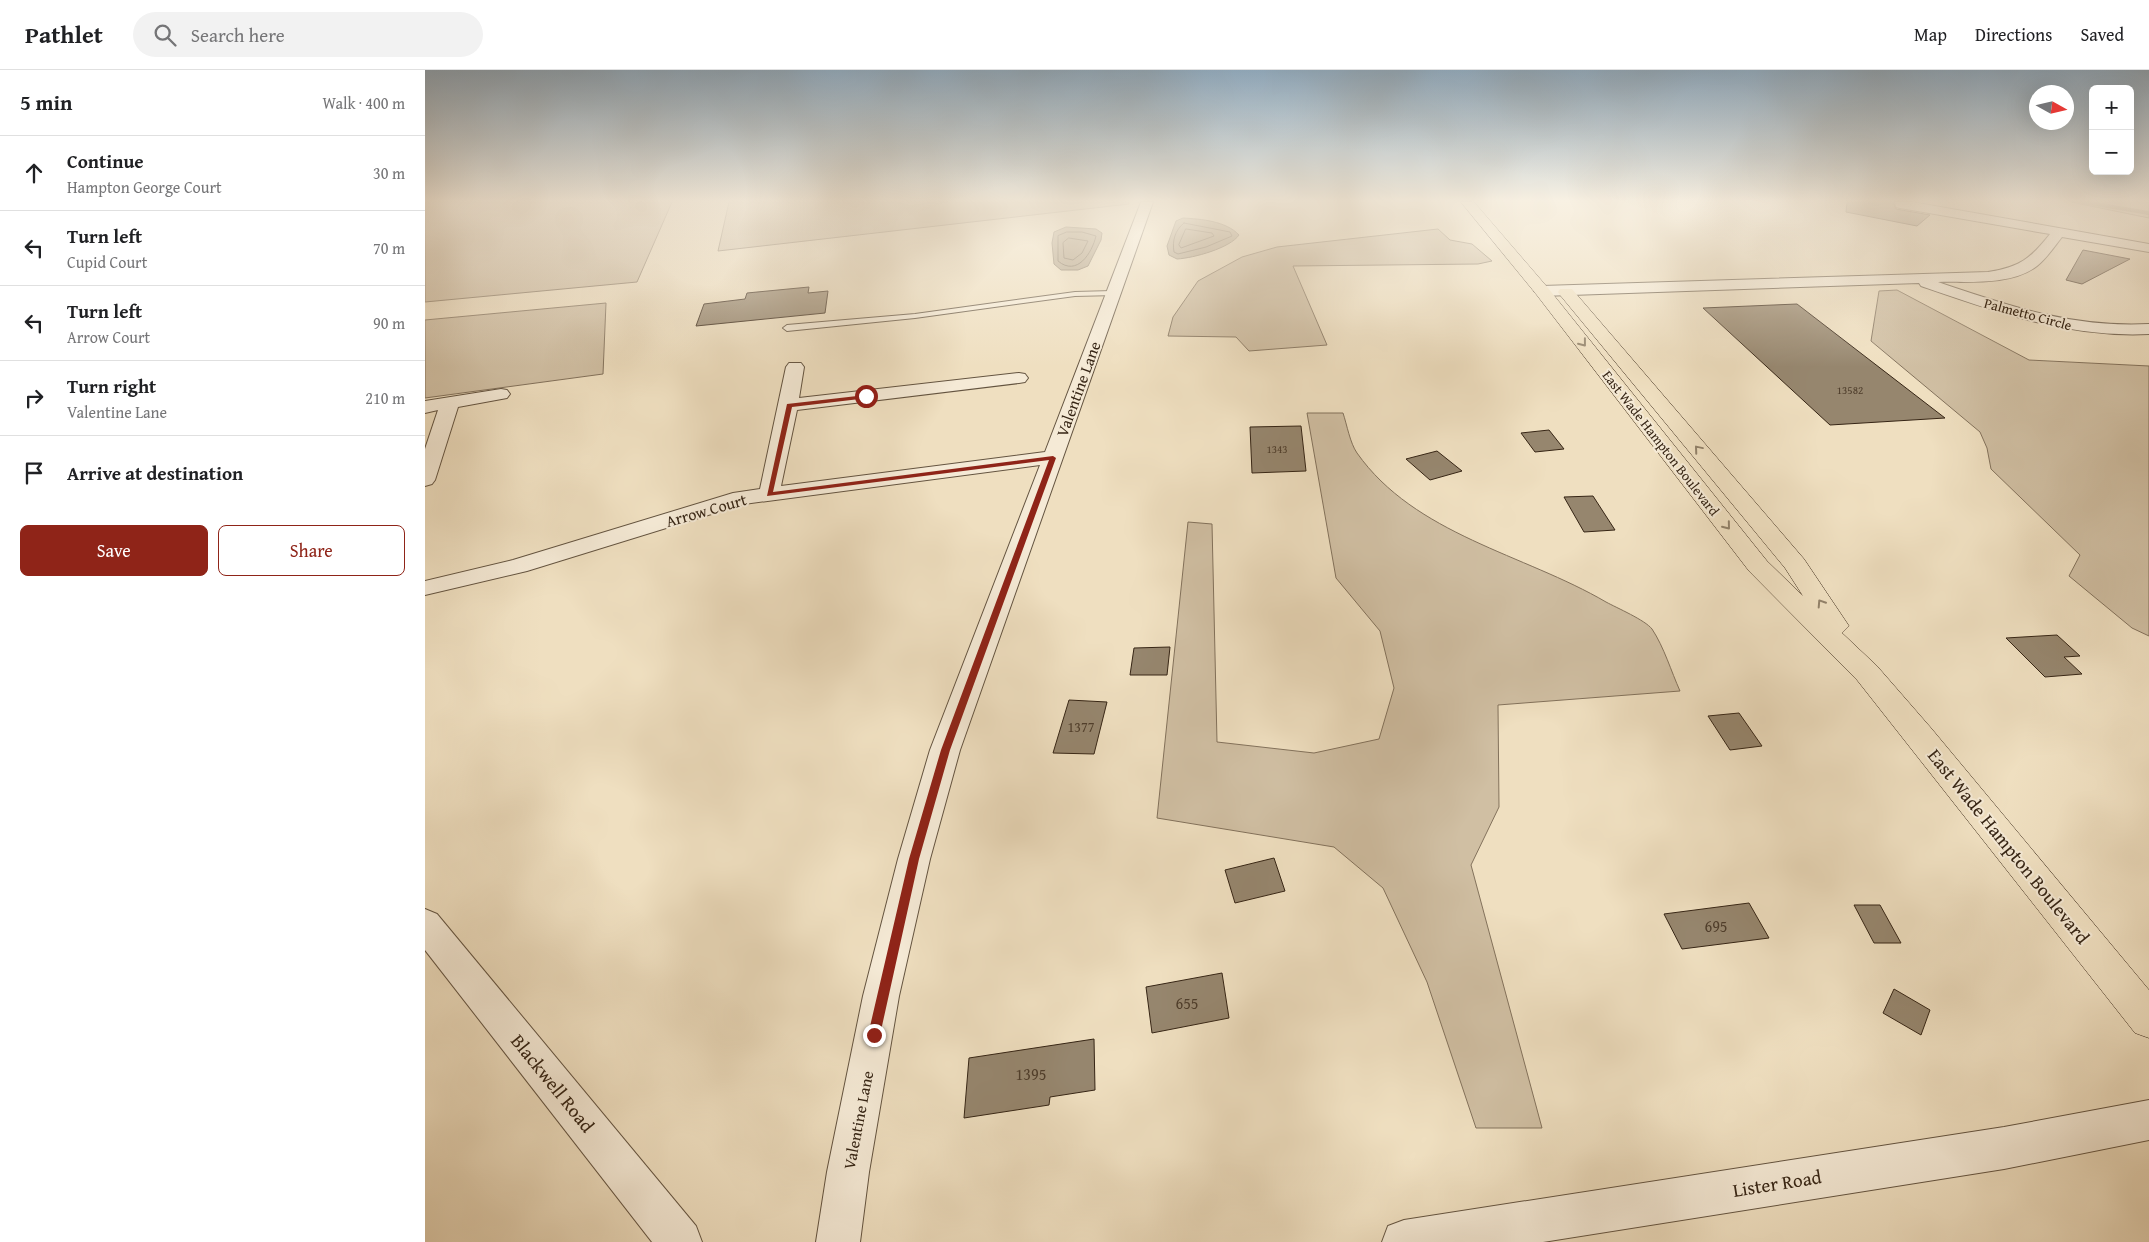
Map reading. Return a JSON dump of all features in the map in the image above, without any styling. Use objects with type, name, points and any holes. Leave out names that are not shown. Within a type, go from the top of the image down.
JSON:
[{"type":"main road","name":"East Wade Hampton Boulevard","points":[[1513,257],[1759,566],[1867,673],[2149,1020]]},
{"type":"main road","name":"East Wade Hampton Boulevard","points":[[1535,257],[1795,564],[1867,673]]},
{"type":"main road","points":[[1563,318],[1587,317]]},
{"type":"main road","points":[[1602,368],[1629,367]]},
{"type":"main road","points":[[1687,476],[1719,474]]},
{"type":"street","name":"Valentine Lane","points":[[838,1242],[848,1172],[881,996],[914,859],[945,750],[1126,257]]},
{"type":"street","name":"Palmetto Circle","points":[[1542,291],[1988,276],[2021,270],[2032,265],[2039,257]]},
{"type":"street","name":"Palmetto Circle","points":[[1911,278],[1974,300],[2065,326],[2119,332],[2149,330]]},
{"type":"street","points":[[1017,360],[1022,398]]},
{"type":"street","points":[[769,495],[789,405],[795,367]]},
{"type":"street","points":[[789,405],[1019,378]]},
{"type":"street","points":[[425,407],[501,394]]},
{"type":"street","points":[[425,480],[450,403]]},
{"type":"street","name":"Arrow Court","points":[[425,588],[519,566],[741,498],[1053,458]]},
{"type":"street","name":"Blackwell Road","points":[[425,924],[680,1242]]},
{"type":"street","name":"Lister Road","points":[[1404,1242],[2004,1148],[2149,1120]]},
{"type":"lane","points":[[787,328],[915,316],[1075,294],[1112,293]]},
{"type":"shaded area","points":[[425,257],[648,257],[637,282],[425,302]]},
{"type":"shaded area","points":[[1242,257],[1487,257],[1492,261],[1478,264],[1293,266],[1327,345],[1249,351],[1236,337],[1168,336],[1173,317],[1198,281]]},
{"type":"shaded area","points":[[1897,290],[2029,360],[2149,366],[2149,636],[2132,628],[2069,576],[2080,555],[1991,469],[1987,448],[1980,432],[1871,341],[1879,291]]},
{"type":"shaded area","points":[[606,303],[603,374],[425,398],[425,320]]},
{"type":"shaded area","points":[[1307,413],[1343,413],[1357,453],[1381,481],[1409,504],[1440,524],[1574,585],[1643,622],[1652,629],[1660,643],[1680,691],[1498,705],[1499,807],[1471,865],[1542,1128],[1476,1128],[1427,982],[1383,888],[1334,847],[1157,818],[1188,522],[1212,524],[1217,742],[1314,753],[1379,739],[1394,688],[1380,631],[1336,578]]},
{"type":"water","points":[[1053,257],[1093,257],[1088,266],[1078,270],[1061,270],[1054,264]]},
{"type":"water","points":[[1172,257],[1194,257],[1193,257],[1177,259]]},
{"type":"building","points":[[2079,257],[2118,257],[2130,259],[2082,284],[2066,280]]},
{"type":"building","points":[[809,287],[808,293],[828,291],[825,313],[696,326],[704,304],[745,299],[747,293]]},
{"type":"building","points":[[1797,304],[1945,418],[1830,425],[1703,308]]},
{"type":"building","points":[[1301,426],[1306,471],[1252,473],[1250,427]]},
{"type":"building","points":[[1549,430],[1564,449],[1535,452],[1521,433]]},
{"type":"building","points":[[1437,451],[1462,471],[1430,480],[1406,459]]},
{"type":"building","points":[[1593,496],[1615,530],[1584,532],[1564,497]]},
{"type":"building","points":[[2057,635],[2080,656],[2064,657],[2082,674],[2045,677],[2006,638]]},
{"type":"building","points":[[1170,647],[1167,675],[1130,675],[1134,648]]},
{"type":"building","points":[[1069,700],[1107,702],[1094,754],[1053,753]]},
{"type":"building","points":[[1739,713],[1762,746],[1730,750],[1708,716]]},
{"type":"building","points":[[1274,858],[1285,891],[1235,903],[1225,870]]},
{"type":"building","points":[[1749,903],[1769,938],[1682,949],[1664,914]]},
{"type":"building","points":[[1854,905],[1880,905],[1901,943],[1874,943]]},
{"type":"building","points":[[1222,973],[1229,1018],[1152,1033],[1146,987]]},
{"type":"building","points":[[1894,989],[1930,1010],[1921,1035],[1883,1013]]},
{"type":"building","points":[[1094,1039],[1095,1090],[1050,1097],[1049,1105],[964,1118],[969,1058]]},
{"type":"route","points":[[866,396],[789,405],[769,495],[1053,458],[945,750],[914,859],[881,996],[874,1035]]}]
